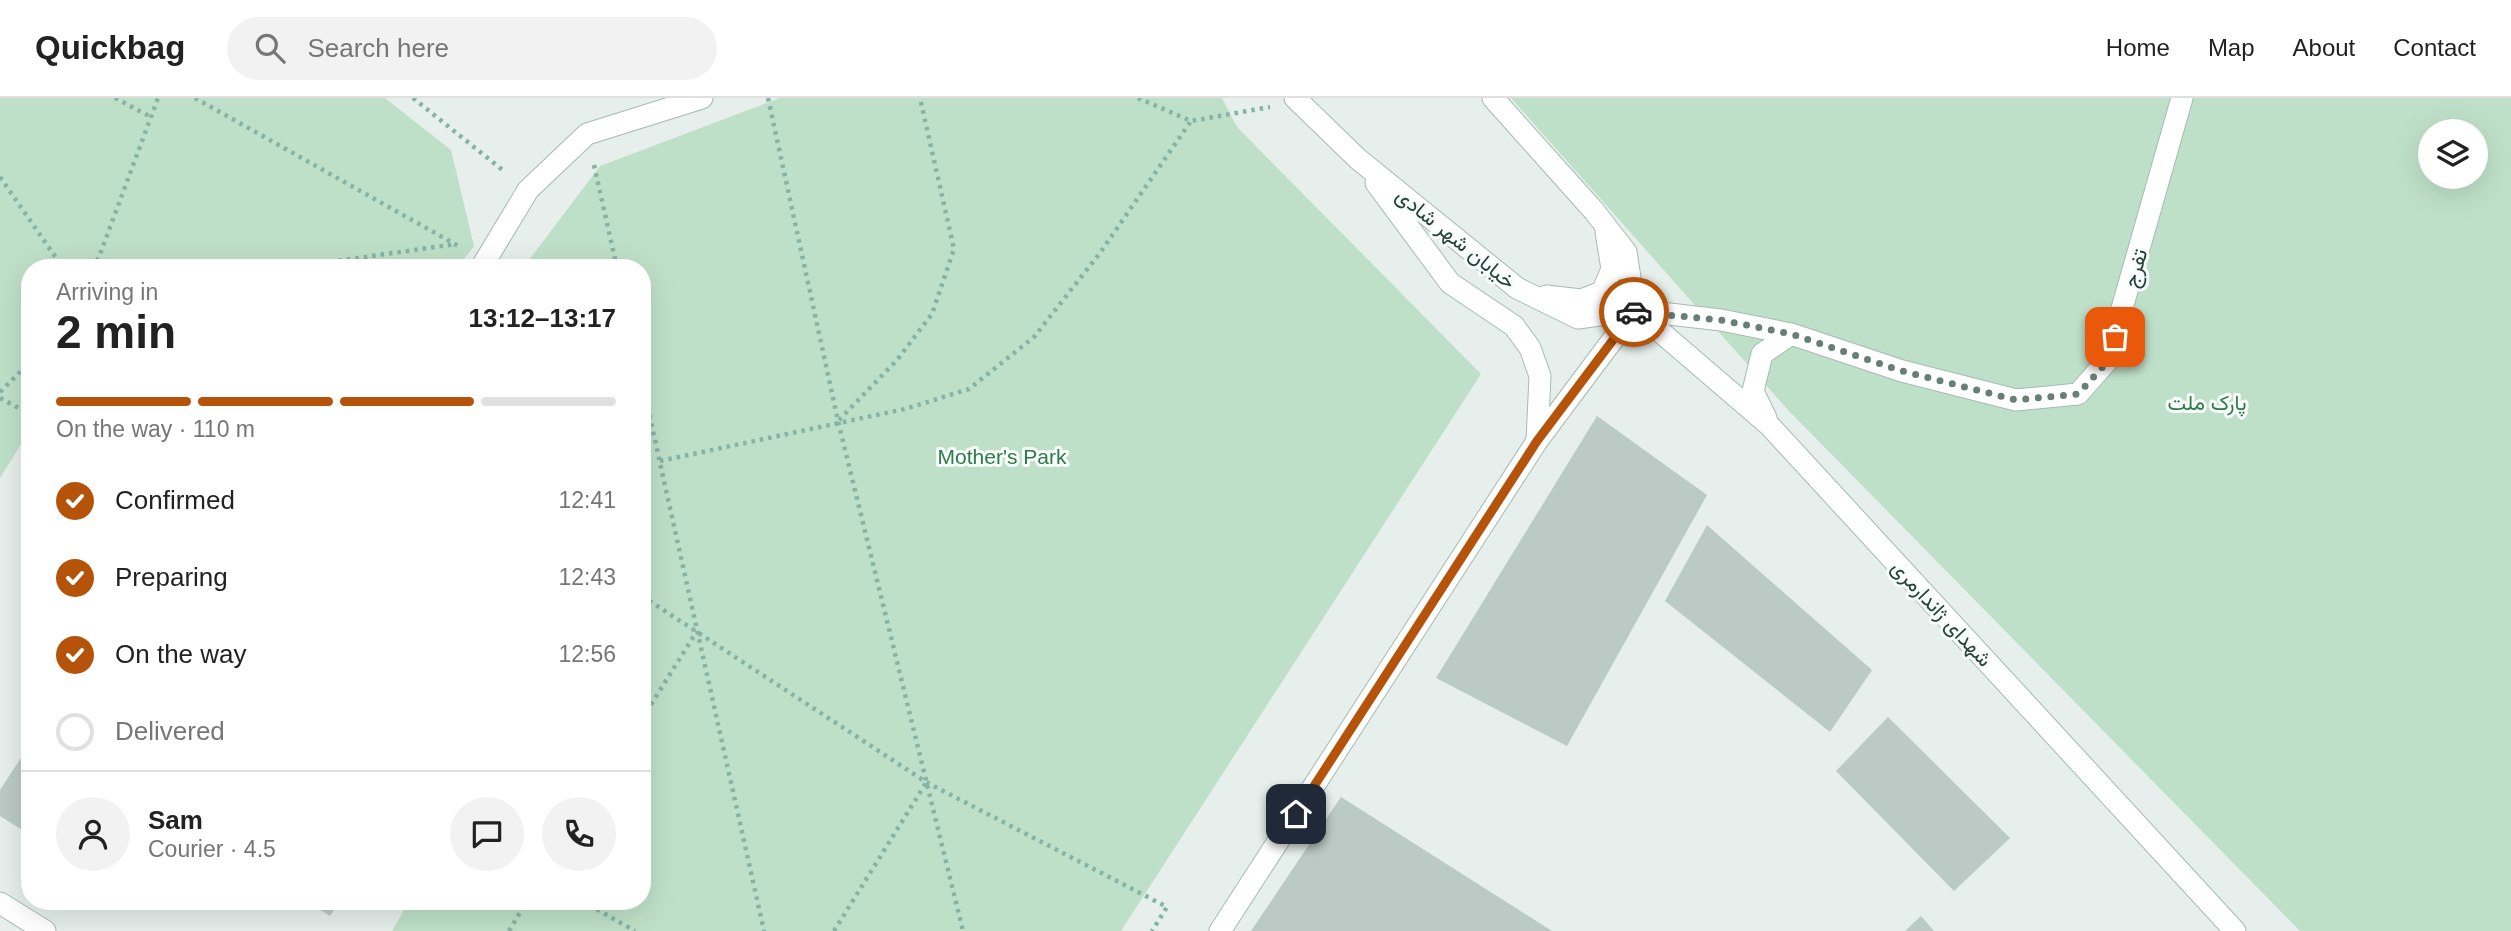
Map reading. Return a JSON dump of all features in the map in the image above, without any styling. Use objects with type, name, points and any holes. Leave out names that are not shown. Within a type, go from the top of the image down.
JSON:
[{"type":"main road","points":[[486,259],[528,190],[587,134],[702,98]]},
{"type":"main road","points":[[1220,931],[1537,441],[1635,310],[1626,252],[1594,211],[1493,98]]},
{"type":"main road","name":"تفرج","points":[[1635,310],[1721,320],[1791,334],[1902,371],[2016,400],[2078,394],[2108,361],[2182,98]]},
{"type":"main road","name":"خیابان شهر شادی","points":[[1297,100],[1358,159],[1517,288],[1578,317],[1635,310]]},
{"type":"main road","points":[[1358,159],[1450,283],[1514,327],[1530,348],[1540,376],[1537,441]]},
{"type":"main road","points":[[1517,288],[1550,297],[1581,300],[1602,292],[1612,269],[1608,237],[1594,211]]},
{"type":"main road","name":"شهدای ژاندارمری","points":[[1635,310],[1769,425],[2235,931]]},
{"type":"main road","points":[[1769,425],[1753,391],[1762,354],[1791,334]]},
{"type":"main road","points":[[0,903],[34,928]]},
{"type":"path","points":[[115,98],[151,117]]},
{"type":"path","points":[[95,259],[158,98]]},
{"type":"path","points":[[195,98],[456,244],[476,259]]},
{"type":"path","points":[[413,98],[528,190]]},
{"type":"path","points":[[768,98],[838,421],[963,931]]},
{"type":"path","points":[[838,421],[897,360],[932,314],[954,249],[920,98]]},
{"type":"path","points":[[1138,98],[1191,121],[1297,100]]},
{"type":"path","points":[[660,461],[838,421],[905,409],[969,389],[1034,337],[1100,253],[1191,121]]},
{"type":"path","points":[[587,134],[615,259]]},
{"type":"path","points":[[1,177],[57,259]]},
{"type":"path","points":[[351,259],[456,244]]},
{"type":"path","points":[[0,392],[21,371]]},
{"type":"path","points":[[0,398],[21,409]]},
{"type":"path","points":[[651,422],[764,931]]},
{"type":"path","points":[[651,602],[926,782],[1167,907],[1152,931]]},
{"type":"path","points":[[651,705],[697,631]]},
{"type":"path","points":[[834,931],[926,782]]},
{"type":"path","points":[[509,931],[522,910]]},
{"type":"path","points":[[598,910],[635,931]]},
{"type":"green space","points":[[0,98],[385,98],[451,150],[474,246],[464,259],[21,259],[21,444],[0,478]]},
{"type":"green space","name":"Mother's Park","points":[[780,98],[1222,98],[1237,127],[1481,374],[1121,931],[392,931],[404,910],[651,910],[651,259],[530,259],[600,166]]},
{"type":"green space","name":"پارک ملت","points":[[1511,98],[2511,98],[2511,931],[2300,931],[1788,410]]},
{"type":"building","points":[[1597,416],[1707,495],[1567,746],[1436,678]]},
{"type":"building","points":[[1707,525],[1872,670],[1830,732],[1665,601]]},
{"type":"building","points":[[1888,717],[2010,838],[1954,891],[1836,771]]},
{"type":"building","points":[[21,758],[21,829],[0,816],[0,790]]},
{"type":"building","points":[[1341,797],[1552,931],[1251,931]]},
{"type":"building","points":[[320,910],[334,910],[330,916]]},
{"type":"building","points":[[1921,916],[1934,931],[1905,931]]},
{"type":"way so far","points":[[1634,312],[1721,320],[1791,334],[1902,371],[2016,400],[2078,394],[2108,361],[2115,337]]},
{"type":"route","points":[[1296,814],[1537,441],[1634,312]]}]
